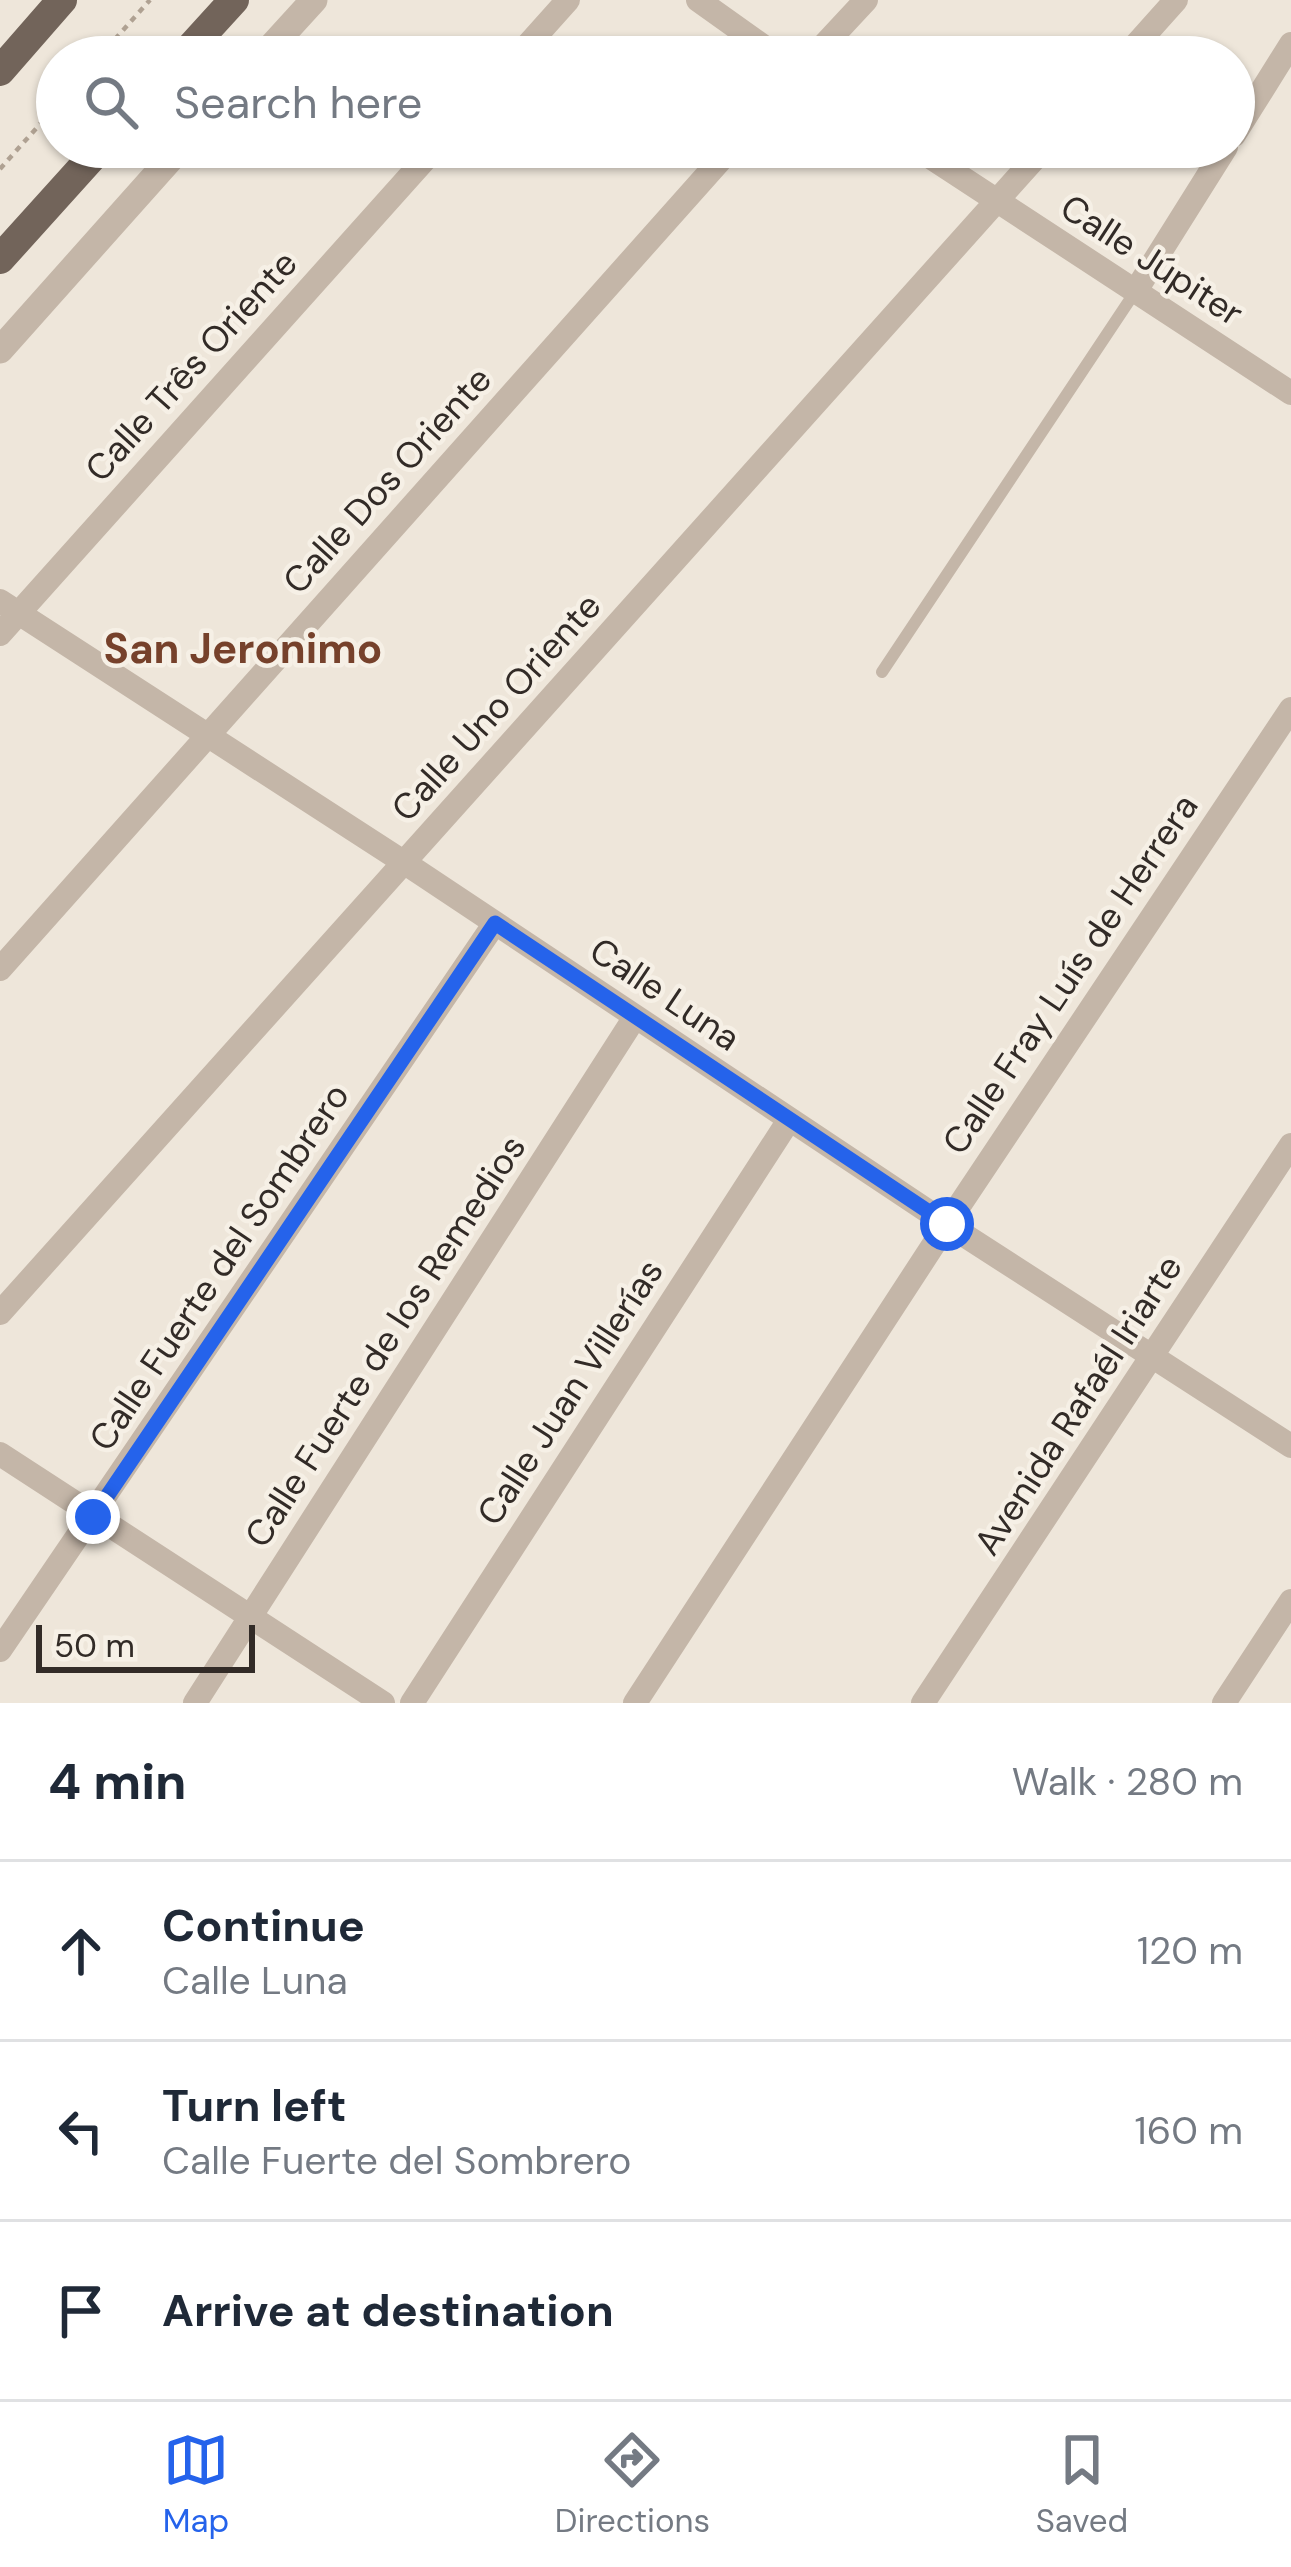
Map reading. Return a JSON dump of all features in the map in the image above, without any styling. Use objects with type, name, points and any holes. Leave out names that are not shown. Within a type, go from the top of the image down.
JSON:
[{"type":"main road","points":[[0,70],[62,0]]},
{"type":"main road","points":[[201,36],[234,0]]},
{"type":"main road","points":[[0,259],[82,168]]},
{"type":"street","points":[[281,36],[314,0]]},
{"type":"street","points":[[536,36],[568,0]]},
{"type":"street","points":[[698,0],[749,36]]},
{"type":"street","points":[[833,36],[866,0]]},
{"type":"street","points":[[1144,36],[1176,0]]},
{"type":"street","points":[[1255,101],[1291,44]]},
{"type":"street","points":[[0,350],[162,168]]},
{"type":"street","name":"Calle Três Oriente","points":[[0,634],[9,607],[417,168]]},
{"type":"street","name":"Calle Dos Oriente","points":[[0,968],[713,168]]},
{"type":"street","name":"Calle Júpiter","points":[[947,168],[1135,292],[1287,382]]},
{"type":"street","name":"Calle Uno Oriente","points":[[0,1313],[1026,168]]},
{"type":"street","points":[[1135,292],[1213,168]]},
{"type":"street","name":"Calle Luna","points":[[9,607],[1291,1446]]},
{"type":"street","name":"Calle Fray Luís de Herrera","points":[[635,1703],[1291,709]]},
{"type":"street","name":"Calle Fuerte del Sombrero","points":[[0,1650],[495,923]]},
{"type":"street","name":"Calle Fuerte de los Remedios","points":[[195,1703],[635,1017]]},
{"type":"street","name":"Calle Juan Villerías","points":[[412,1703],[789,1120]]},
{"type":"street","name":"Avenida Rafaél Iriarte","points":[[923,1703],[1291,1145]]},
{"type":"street","points":[[0,1454],[383,1703]]},
{"type":"street","points":[[1224,1703],[1291,1600]]},
{"type":"lane","points":[[882,672],[1135,292]]},
{"type":"path","points":[[118,36],[150,0]]},
{"type":"path","points":[[0,169],[36,129]]},
{"type":"district","name":"San Jeronimo","points":[[243,648]]},
{"type":"route","points":[[93,1517],[495,923],[947,1224]]}]
